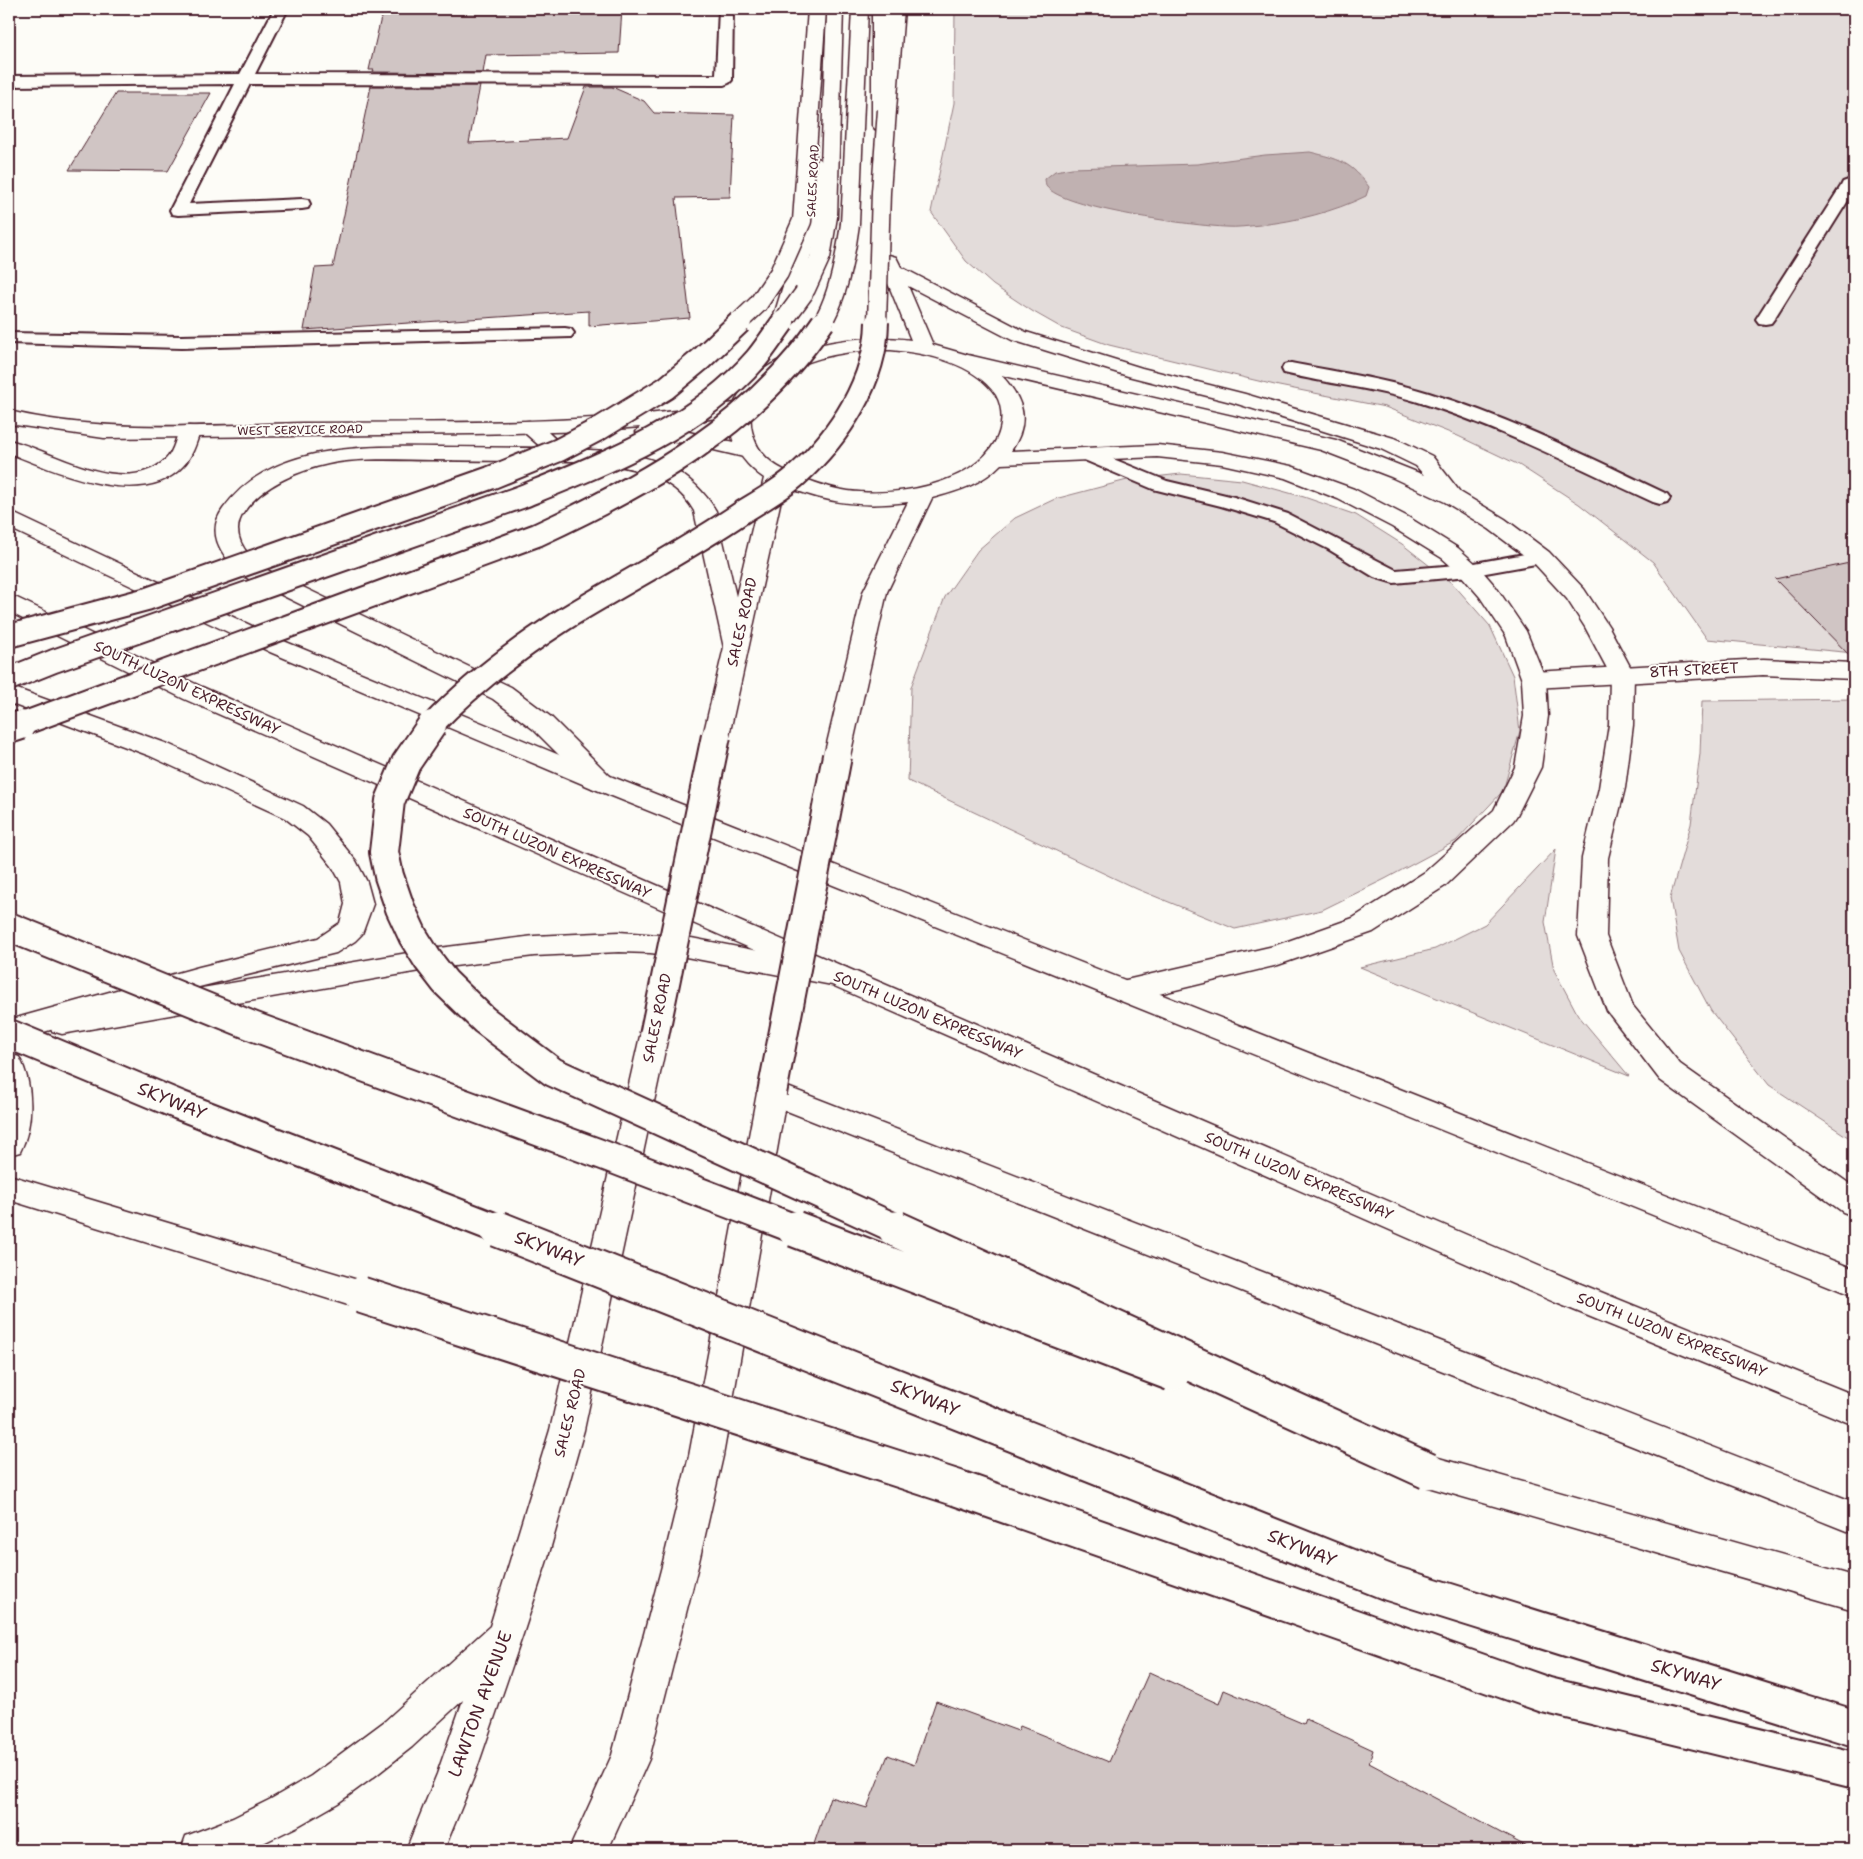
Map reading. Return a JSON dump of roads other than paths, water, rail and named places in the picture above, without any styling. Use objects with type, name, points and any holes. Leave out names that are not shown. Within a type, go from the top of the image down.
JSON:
[{"type":"main road","points":[[9,636],[147,599],[490,478],[559,450],[599,430],[666,388],[701,359],[758,304],[779,273],[802,221],[817,9]]},
{"type":"main road","name":"SALES ROAD","points":[[766,377],[812,223],[822,9]]},
{"type":"main road","points":[[9,679],[63,658],[521,497],[590,469],[652,440],[708,404],[756,359],[804,293],[820,258],[828,217],[835,9]]},
{"type":"main road","points":[[9,728],[537,535],[594,510],[697,448],[763,397],[786,372],[831,308],[845,258],[850,224],[860,9]]},
{"type":"main road","points":[[880,9],[881,244],[925,349]]},
{"type":"main road","points":[[896,9],[880,192],[878,335],[875,352],[864,381],[842,423],[795,477],[739,515],[551,628],[494,667],[452,703],[431,726],[405,763],[396,782],[388,809],[385,832],[384,856],[388,878],[416,945],[438,975],[457,997],[499,1033],[553,1072],[1428,1471]]},
{"type":"main road","points":[[593,425],[681,376],[742,321],[800,264]]},
{"type":"main road","points":[[892,270],[1019,336],[1134,372],[1238,398],[1389,444],[1424,461],[1453,497]]},
{"type":"main road","points":[[962,360],[993,379],[1011,404],[1012,432],[997,458],[978,473],[961,482],[923,494],[870,499],[818,493],[775,476],[748,452],[739,430],[741,408],[751,392],[766,377],[799,359],[838,348],[882,344],[925,349],[962,360],[1328,445],[1399,472],[1453,497],[1497,524],[1541,557],[1576,594],[1597,627],[1622,674],[1621,725],[1614,770],[1595,858],[1592,936],[1621,1011],[1670,1072],[1854,1204]]},
{"type":"main road","name":"WEST SERVICE ROAD","points":[[9,416],[18,420],[104,432],[189,432],[593,425],[688,418],[741,408]]},
{"type":"main road","name":"WEST SERVICE ROAD","points":[[593,425],[684,437],[748,452]]},
{"type":"main road","points":[[529,427],[574,455],[646,432]]},
{"type":"main road","points":[[9,446],[88,474],[113,481],[128,482],[150,478],[173,465],[183,449],[189,432]]},
{"type":"main road","points":[[997,458],[1157,451],[1222,458],[1291,473],[1346,494],[1400,522],[1450,553],[1469,570],[1488,592],[1518,636],[1534,680],[1536,716],[1528,767],[1504,815],[1435,879],[1363,925],[1278,954],[1126,991]]},
{"type":"main road","points":[[601,782],[549,729],[523,706],[502,693],[253,572],[240,561],[230,547],[227,535],[228,522],[235,509],[257,487],[281,473],[324,458],[374,453],[574,455],[613,458],[651,467],[686,486],[698,499],[710,527],[736,648]]},
{"type":"main road","name":"SALES ROAD","points":[[530,1557],[567,1430],[654,1036],[716,736],[775,476]]},
{"type":"main road","points":[[588,1850],[630,1759],[680,1566],[706,1456],[772,1093],[837,756],[875,592],[923,494]]},
{"type":"main road","points":[[9,520],[278,648],[601,782],[1854,1283]]},
{"type":"main road","name":"SOUTH LUZON EXPRESSWAY","points":[[9,603],[193,693],[837,975],[1556,1288],[1854,1410]]},
{"type":"main road","name":"8TH STREET","points":[[1534,680],[1763,667],[1854,672]]},
{"type":"main road","points":[[9,694],[159,750],[294,812],[317,830],[343,861],[354,882],[359,904],[352,927],[345,934],[326,946],[199,977],[9,1032]]},
{"type":"main road","points":[[9,927],[255,1027],[603,1155],[1428,1471],[1854,1593]]},
{"type":"main road","points":[[9,1032],[431,958],[534,946],[619,942],[659,944],[686,947],[837,975]]},
{"type":"main road","name":"SKYWAY","points":[[9,1032],[179,1105],[552,1250],[1390,1583],[1854,1728]]},
{"type":"main road","points":[[9,1065],[14,1101],[14,1121],[9,1143]]},
{"type":"main road","points":[[772,1093],[1854,1518]]},
{"type":"main road","points":[[9,1187],[361,1295],[947,1485],[1546,1695],[1854,1770]]},
{"type":"main road","name":"LAWTON AVENUE","points":[[425,1850],[456,1774],[530,1557]]},
{"type":"main road","points":[[200,1850],[240,1836],[274,1820],[344,1776],[453,1686],[505,1634]]},
{"type":"lane","points":[[281,9],[178,210],[302,204]]},
{"type":"lane","points":[[9,81],[245,79],[724,80],[726,9]]},
{"type":"lane","points":[[1765,319],[1849,186],[1854,183]]},
{"type":"lane","points":[[9,338],[181,342],[565,333]]},
{"type":"lane","points":[[1291,369],[1352,380],[1439,403],[1576,458],[1660,498]]},
{"type":"lane","points":[[1089,455],[1160,485],[1227,501],[1281,518],[1334,544],[1381,572],[1394,576],[1469,570],[1541,557]]}]
